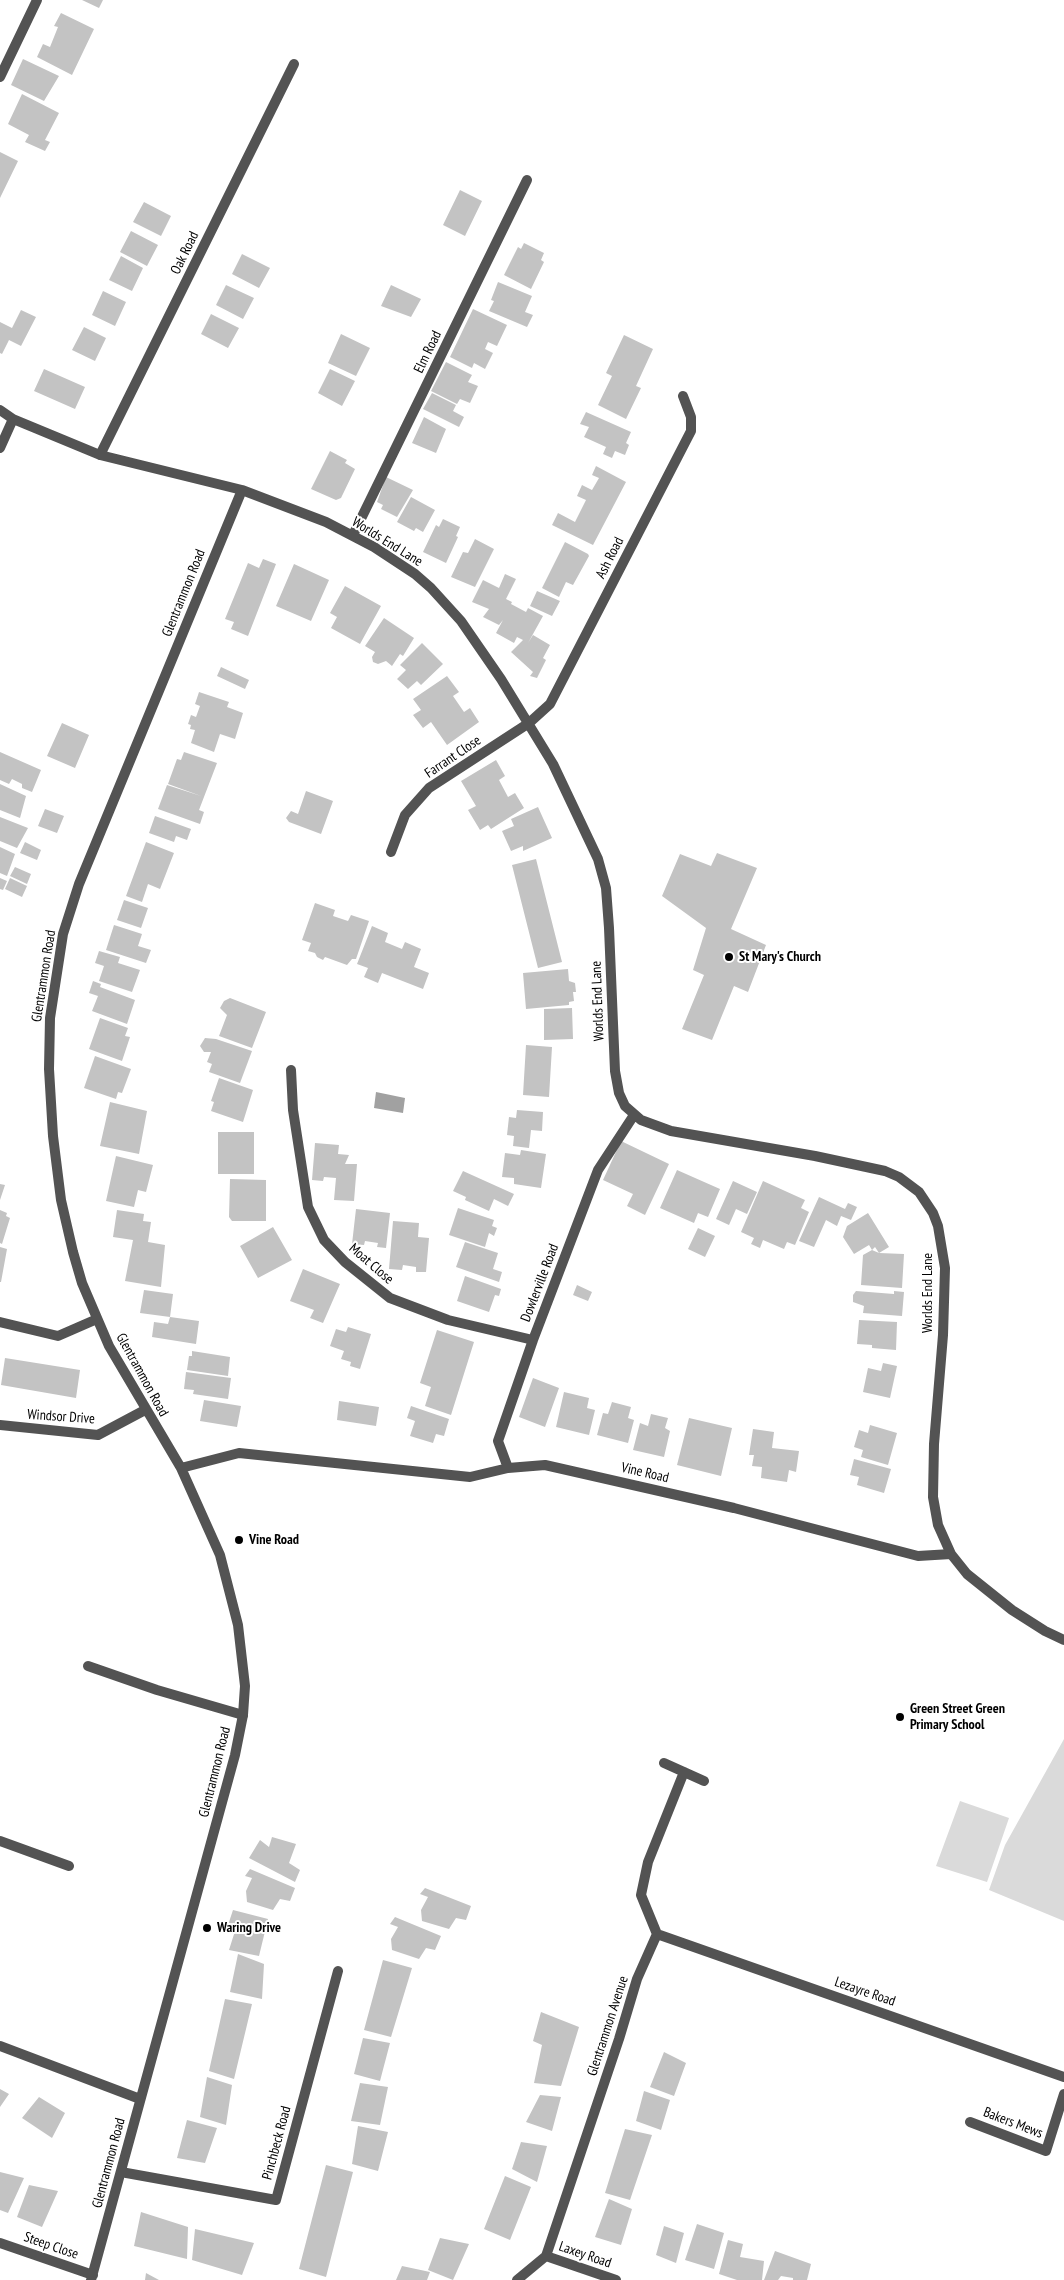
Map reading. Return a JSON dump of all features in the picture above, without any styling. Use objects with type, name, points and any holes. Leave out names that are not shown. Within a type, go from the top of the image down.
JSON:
[{"type":"street","points":[[0,77],[37,0]]},
{"type":"street","name":"Oak Road","points":[[100,455],[294,64]]},
{"type":"street","name":"Elm Road","points":[[353,535],[527,180]]},
{"type":"street","name":"Ash Road","points":[[529,723],[550,704],[691,431],[690,417],[683,396]]},
{"type":"street","name":"Worlds End Lane","points":[[0,410],[13,419],[100,455],[242,490],[293,508],[353,535],[395,560],[431,588],[466,628],[529,723],[576,809],[602,871],[609,928],[616,1084],[625,1106],[634,1115],[655,1126],[672,1131],[815,1156],[885,1171],[910,1184],[927,1202],[938,1226],[945,1268],[943,1335],[934,1444],[933,1498],[938,1525],[951,1554],[967,1574],[1036,1626],[1064,1640]]},
{"type":"street","points":[[0,448],[13,419]]},
{"type":"street","name":"Glentrammon Road","points":[[92,2277],[230,1771],[243,1715],[245,1686],[238,1625],[220,1556],[181,1468],[145,1410],[109,1346],[82,1283],[65,1224],[53,1136],[49,1086],[50,1033],[63,934],[79,884],[242,490]]},
{"type":"street","name":"Farrant Close","points":[[391,852],[405,815],[429,788],[529,723]]},
{"type":"street","name":"Moat Close","points":[[291,1070],[294,1110],[308,1208],[324,1240],[345,1262],[390,1298],[412,1308],[448,1320],[533,1340]]},
{"type":"street","name":"Dowlerville Road","points":[[508,1468],[498,1441],[533,1340],[598,1170],[634,1115]]},
{"type":"street","points":[[0,1322],[58,1336],[97,1319]]},
{"type":"street","name":"Windsor Drive","points":[[0,1425],[98,1435],[145,1410]]},
{"type":"street","name":"Vine Road","points":[[181,1468],[239,1453],[470,1477],[508,1468],[545,1465],[734,1508],[918,1556],[951,1554]]},
{"type":"street","points":[[88,1666],[157,1690],[243,1715]]},
{"type":"street","points":[[664,1763],[704,1780]]},
{"type":"street","points":[[657,1934],[641,1895],[648,1862],[684,1772]]},
{"type":"street","points":[[0,1841],[69,1866]]},
{"type":"street","name":"Lezayre Road","points":[[657,1934],[1064,2077]]},
{"type":"street","name":"Glentrammon Avenue","points":[[546,2256],[620,2040],[637,1979],[657,1934]]},
{"type":"street","name":"Pinchbeck Road","points":[[122,2172],[276,2200],[338,1971]]},
{"type":"street","points":[[0,2046],[140,2100]]},
{"type":"street","name":"Bakers Mews","points":[[970,2122],[1046,2151],[1064,2094]]},
{"type":"street","name":"Steep Close","points":[[0,2243],[92,2277]]},
{"type":"street","points":[[517,2280],[546,2256]]},
{"type":"street","name":"Laxey Road","points":[[546,2256],[616,2280]]},
{"type":"shaded area","points":[[376,1092],[405,1098],[403,1113],[374,1108]]},
{"type":"shaded area","points":[[1064,1739],[1064,1921],[989,1890],[1005,1845]]},
{"type":"shaded area","points":[[960,1801],[1009,1818],[987,1882],[936,1866]]},
{"type":"building","points":[[82,0],[103,0],[99,8]]},
{"type":"building","points":[[61,13],[94,29],[72,75],[37,57],[43,44],[50,47],[58,27],[54,26]]},
{"type":"building","points":[[23,59],[59,76],[44,101],[11,85]]},
{"type":"building","points":[[22,94],[59,113],[45,140],[50,142],[45,151],[25,142],[29,135],[8,124]]},
{"type":"building","points":[[0,152],[18,161],[0,198]]},
{"type":"building","points":[[460,190],[482,201],[465,236],[443,225]]},
{"type":"building","points":[[144,202],[171,216],[161,236],[133,222]]},
{"type":"building","points":[[131,231],[158,245],[147,266],[120,252]]},
{"type":"building","points":[[524,243],[544,253],[541,260],[544,262],[531,289],[504,275],[518,247],[521,249]]},
{"type":"building","points":[[242,254],[270,268],[259,288],[232,274]]},
{"type":"building","points":[[121,256],[143,268],[132,291],[109,280]]},
{"type":"building","points":[[498,282],[532,296],[525,312],[533,315],[527,327],[489,311],[494,301],[491,300]]},
{"type":"building","points":[[226,285],[254,298],[243,319],[216,305]]},
{"type":"building","points":[[391,285],[421,299],[411,317],[381,306]]},
{"type":"building","points":[[103,291],[126,302],[115,326],[92,315]]},
{"type":"building","points":[[473,309],[507,325],[497,346],[488,342],[485,349],[493,353],[485,369],[474,363],[472,368],[450,357]]},
{"type":"building","points":[[21,310],[36,317],[21,346],[9,340],[2,354],[0,353],[0,322],[12,328]]},
{"type":"building","points":[[211,314],[239,328],[228,348],[201,334]]},
{"type":"building","points":[[84,327],[106,338],[95,361],[72,350]]},
{"type":"building","points":[[341,334],[370,348],[356,376],[328,363]]},
{"type":"building","points":[[624,335],[653,349],[636,386],[641,388],[626,419],[598,405],[612,376],[606,373]]},
{"type":"building","points":[[446,362],[472,375],[468,382],[478,386],[470,403],[460,399],[457,404],[431,391]]},
{"type":"building","points":[[44,369],[85,387],[75,409],[34,391]]},
{"type":"building","points":[[330,369],[355,381],[342,406],[318,393]]},
{"type":"building","points":[[432,393],[456,405],[453,411],[464,417],[459,427],[423,409]]},
{"type":"building","points":[[586,412],[631,432],[626,443],[629,445],[625,455],[615,451],[612,458],[603,454],[606,447],[584,437],[589,427],[580,424]]},
{"type":"building","points":[[424,417],[446,429],[436,453],[412,443]]},
{"type":"building","points":[[330,451],[347,460],[345,463],[355,469],[341,498],[336,500],[311,489]]},
{"type":"building","points":[[596,466],[626,482],[593,545],[552,525],[558,513],[575,522],[586,500],[577,496],[582,485],[592,490],[599,478],[592,475]]},
{"type":"building","points":[[386,477],[413,490],[397,517],[381,509],[383,505],[377,502]]},
{"type":"building","points":[[411,497],[435,510],[423,532],[416,528],[414,531],[397,522]]},
{"type":"building","points":[[443,519],[460,527],[456,536],[458,537],[446,563],[423,552],[436,525],[439,527]]},
{"type":"building","points":[[475,539],[494,549],[475,587],[451,577],[463,552],[468,553]]},
{"type":"building","points":[[565,542],[589,556],[573,585],[566,582],[559,597],[542,588]]},
{"type":"building","points":[[263,559],[276,564],[248,636],[231,629],[234,622],[225,619],[248,563],[259,568]]},
{"type":"building","points":[[294,564],[329,580],[311,621],[276,606]]},
{"type":"building","points":[[505,574],[516,579],[506,599],[526,612],[528,608],[543,616],[528,643],[533,635],[550,645],[543,658],[546,660],[537,678],[530,676],[533,672],[511,652],[523,640],[517,637],[514,643],[496,633],[503,620],[499,625],[483,617],[489,609],[472,602],[483,580],[499,588]]},
{"type":"building","points":[[345,586],[381,606],[360,644],[331,628],[337,617],[330,613]]},
{"type":"building","points":[[537,591],[560,601],[552,616],[530,606]]},
{"type":"building","points":[[384,618],[414,638],[403,656],[400,654],[392,666],[386,661],[378,664],[373,662],[372,657],[375,652],[365,646]]},
{"type":"building","points":[[422,643],[443,664],[421,685],[417,681],[408,689],[397,679],[406,670],[400,665]]},
{"type":"building","points":[[221,667],[249,680],[245,689],[217,676]]},
{"type":"building","points":[[447,676],[459,692],[453,696],[464,712],[470,708],[479,722],[447,745],[431,722],[423,728],[413,715],[421,710],[413,699]]},
{"type":"building","points":[[199,692],[229,702],[227,707],[243,713],[235,739],[220,734],[214,752],[191,743],[195,730],[190,729],[191,725],[188,724],[191,715],[196,717],[200,706],[195,704]]},
{"type":"building","points":[[62,723],[89,735],[75,768],[47,756]]},
{"type":"building","points":[[0,752],[41,770],[32,792],[22,788],[22,784],[12,779],[9,784],[0,780]]},
{"type":"building","points":[[184,752],[217,763],[199,810],[204,812],[200,824],[158,809],[167,785],[201,796],[168,784],[177,759],[181,760]]},
{"type":"building","points":[[496,760],[505,776],[499,780],[508,797],[515,793],[524,808],[491,829],[488,825],[480,830],[468,810],[476,806],[461,781]]},
{"type":"building","points":[[0,784],[26,796],[20,818],[0,810]]},
{"type":"building","points":[[306,791],[333,801],[321,834],[289,822],[286,818],[291,811],[298,814]]},
{"type":"building","points":[[538,807],[552,838],[523,851],[523,846],[511,851],[502,831],[514,826],[511,819]]},
{"type":"building","points":[[45,809],[64,816],[57,833],[38,826]]},
{"type":"building","points":[[155,816],[191,829],[187,840],[176,836],[174,842],[149,833]]},
{"type":"building","points":[[0,817],[28,828],[17,848],[0,841]]},
{"type":"building","points":[[25,842],[41,850],[37,860],[20,853]]},
{"type":"building","points":[[146,842],[174,853],[160,889],[148,884],[142,902],[126,896]]},
{"type":"building","points":[[0,847],[15,854],[7,876],[0,873]]},
{"type":"building","name":"St Mary's Church","points":[[717,853],[757,868],[731,929],[766,945],[748,992],[734,986],[712,1040],[682,1029],[704,975],[693,970],[706,928],[662,896],[680,854],[711,866]]},
{"type":"building","points":[[536,859],[562,962],[538,968],[512,865]]},
{"type":"building","points":[[15,867],[31,874],[27,884],[10,876]]},
{"type":"building","points":[[0,878],[7,881],[3,890],[0,889]]},
{"type":"building","points":[[10,878],[27,886],[22,897],[5,889]]},
{"type":"building","points":[[124,900],[148,908],[141,928],[117,920]]},
{"type":"building","points":[[315,903],[335,910],[333,916],[348,921],[351,915],[369,921],[356,959],[352,959],[347,965],[325,957],[323,960],[317,957],[315,953],[308,951],[311,943],[302,940]]},
{"type":"building","points":[[114,925],[142,934],[138,946],[151,950],[146,963],[106,950]]},
{"type":"building","points":[[372,926],[388,933],[385,942],[402,949],[405,942],[421,949],[414,967],[429,973],[423,989],[382,973],[378,983],[364,977],[368,968],[357,964]]},
{"type":"building","points":[[99,951],[120,957],[118,963],[140,970],[132,992],[99,981],[104,966],[95,963]]},
{"type":"building","points":[[568,969],[569,981],[575,983],[574,1001],[569,1002],[569,1005],[526,1009],[523,973]]},
{"type":"building","points":[[93,981],[101,984],[100,987],[135,1000],[127,1024],[92,1011],[98,996],[89,993]]},
{"type":"building","points":[[230,998],[266,1012],[252,1048],[219,1036],[227,1015],[220,1008],[224,1001]]},
{"type":"building","points":[[572,1008],[573,1039],[544,1040],[544,1009]]},
{"type":"building","points":[[100,1018],[128,1028],[125,1036],[130,1037],[122,1061],[89,1049]]},
{"type":"building","points":[[205,1038],[216,1039],[252,1051],[240,1083],[209,1072],[212,1064],[207,1062],[211,1052],[204,1052],[200,1046]]},
{"type":"building","points":[[526,1045],[552,1047],[549,1097],[523,1095]]},
{"type":"building","points":[[95,1056],[131,1069],[122,1093],[118,1092],[116,1099],[84,1088]]},
{"type":"building","points":[[219,1078],[253,1090],[243,1122],[211,1111],[214,1102],[211,1101]]},
{"type":"building","points":[[110,1102],[147,1111],[139,1154],[100,1146]]},
{"type":"building","points":[[517,1110],[543,1112],[542,1131],[531,1130],[529,1148],[513,1146],[514,1136],[507,1135],[509,1117],[516,1118]]},
{"type":"building","points":[[218,1132],[254,1132],[254,1174],[218,1174]]},
{"type":"building","points":[[621,1141],[669,1164],[645,1215],[627,1206],[633,1194],[603,1180]]},
{"type":"building","points":[[315,1143],[339,1145],[338,1154],[349,1155],[345,1164],[357,1164],[354,1201],[334,1200],[336,1178],[324,1177],[323,1181],[312,1180]]},
{"type":"building","points":[[521,1150],[546,1154],[541,1188],[514,1184],[514,1178],[502,1177],[505,1153],[520,1155]]},
{"type":"building","points":[[116,1156],[153,1165],[146,1192],[138,1190],[134,1207],[106,1201]]},
{"type":"building","points":[[677,1170],[720,1189],[708,1217],[698,1213],[694,1223],[660,1208]]},
{"type":"building","points":[[463,1171],[514,1194],[508,1206],[494,1199],[489,1211],[465,1200],[466,1197],[453,1191]]},
{"type":"building","points":[[230,1179],[266,1180],[266,1221],[232,1221],[229,1217]]},
{"type":"building","points":[[733,1181],[757,1192],[747,1214],[736,1209],[729,1225],[716,1219]]},
{"type":"building","points":[[763,1181],[805,1200],[801,1208],[809,1212],[795,1245],[787,1242],[784,1249],[763,1240],[760,1248],[751,1244],[754,1238],[741,1232]]},
{"type":"building","points":[[0,1184],[5,1185],[0,1200]]},
{"type":"building","points":[[819,1197],[845,1209],[848,1203],[857,1207],[851,1220],[841,1216],[837,1226],[826,1220],[814,1247],[799,1241]]},
{"type":"building","points":[[458,1208],[494,1220],[492,1226],[497,1228],[494,1236],[489,1233],[485,1247],[449,1235]]},
{"type":"building","points":[[356,1209],[390,1213],[386,1248],[377,1247],[378,1243],[365,1241],[364,1245],[352,1244]]},
{"type":"building","points":[[0,1210],[7,1213],[6,1216],[10,1218],[2,1244],[0,1243]]},
{"type":"building","points":[[117,1210],[144,1214],[143,1221],[151,1222],[148,1242],[165,1245],[161,1287],[125,1281],[133,1240],[113,1237]]},
{"type":"building","points":[[868,1213],[889,1247],[879,1253],[875,1247],[872,1250],[869,1245],[854,1254],[843,1237],[847,1226]]},
{"type":"building","points":[[393,1221],[419,1223],[418,1237],[429,1238],[426,1272],[416,1272],[416,1267],[403,1265],[402,1270],[389,1269]]},
{"type":"building","points":[[273,1227],[292,1260],[258,1278],[240,1246]]},
{"type":"building","points":[[698,1228],[715,1236],[705,1257],[688,1249]]},
{"type":"building","points":[[465,1242],[498,1253],[493,1269],[502,1272],[499,1282],[456,1267]]},
{"type":"building","points":[[0,1247],[7,1249],[1,1282],[0,1282]]},
{"type":"building","points":[[872,1250],[879,1253],[904,1254],[902,1288],[861,1285],[863,1255]]},
{"type":"building","points":[[303,1269],[340,1284],[323,1323],[310,1318],[314,1310],[290,1301]]},
{"type":"building","points":[[465,1276],[501,1289],[499,1296],[495,1295],[489,1312],[457,1301]]},
{"type":"building","points":[[577,1285],[592,1292],[588,1301],[573,1295]]},
{"type":"building","points":[[144,1290],[173,1294],[170,1317],[140,1313]]},
{"type":"building","points":[[856,1291],[894,1294],[894,1291],[904,1292],[902,1316],[863,1313],[864,1306],[853,1302],[853,1295]]},
{"type":"building","points":[[170,1317],[199,1321],[196,1344],[152,1337],[154,1322],[168,1324]]},
{"type":"building","points":[[859,1320],[897,1322],[896,1350],[872,1348],[872,1345],[857,1344]]},
{"type":"building","points":[[348,1327],[371,1334],[360,1369],[350,1366],[351,1362],[341,1359],[344,1351],[330,1346],[336,1329],[346,1332]]},
{"type":"building","points":[[437,1330],[474,1342],[451,1415],[425,1406],[431,1387],[420,1383]]},
{"type":"building","points":[[192,1351],[230,1357],[228,1376],[187,1370],[189,1356],[192,1356]]},
{"type":"building","points":[[5,1358],[80,1370],[76,1398],[1,1385]]},
{"type":"building","points":[[883,1363],[897,1366],[890,1398],[863,1392],[868,1368],[881,1371]]},
{"type":"building","points":[[186,1372],[231,1378],[228,1399],[193,1394],[194,1390],[184,1389]]},
{"type":"building","points":[[533,1378],[559,1388],[545,1427],[519,1417]]},
{"type":"building","points":[[564,1392],[589,1398],[587,1408],[595,1410],[589,1435],[556,1427]]},
{"type":"building","points":[[204,1400],[241,1406],[237,1427],[200,1421]]},
{"type":"building","points":[[339,1401],[379,1407],[376,1426],[337,1420]]},
{"type":"building","points":[[612,1402],[631,1407],[628,1418],[634,1420],[628,1443],[597,1435],[603,1413],[608,1414]]},
{"type":"building","points":[[411,1406],[449,1419],[444,1436],[436,1434],[433,1443],[410,1436],[415,1421],[407,1418]]},
{"type":"building","points":[[651,1414],[668,1418],[665,1428],[670,1431],[664,1457],[633,1450],[640,1423],[648,1426]]},
{"type":"building","points":[[689,1418],[732,1428],[721,1476],[677,1465]]},
{"type":"building","points":[[870,1425],[897,1433],[888,1465],[861,1457],[863,1450],[854,1447],[859,1430],[868,1433]]},
{"type":"building","points":[[753,1429],[774,1432],[772,1448],[799,1451],[796,1472],[789,1470],[787,1482],[761,1478],[762,1467],[752,1466],[754,1455],[749,1455]]},
{"type":"building","points":[[854,1459],[891,1469],[884,1493],[857,1485],[859,1477],[850,1475]]},
{"type":"building","points":[[272,1837],[296,1844],[289,1863],[300,1870],[295,1882],[249,1858],[260,1840],[269,1847]]},
{"type":"building","points":[[250,1869],[295,1888],[290,1901],[280,1899],[273,1910],[247,1902],[246,1891],[252,1878],[245,1876]]},
{"type":"building","points":[[425,1888],[471,1906],[466,1920],[456,1918],[449,1929],[422,1921],[421,1910],[428,1897],[420,1894]]},
{"type":"building","points":[[233,1910],[268,1919],[259,1956],[229,1950],[235,1931],[227,1928]]},
{"type":"building","points":[[395,1917],[441,1936],[435,1950],[426,1948],[419,1959],[392,1950],[391,1939],[398,1927],[390,1924]]},
{"type":"building","points":[[238,1954],[264,1964],[262,1999],[230,1992]]},
{"type":"building","points":[[383,1960],[412,1968],[391,2037],[364,2030]]},
{"type":"building","points":[[225,1999],[252,2004],[234,2079],[209,2071]]},
{"type":"building","points":[[541,2012],[579,2027],[561,2086],[534,2083],[542,2045],[533,2041]]},
{"type":"building","points":[[363,2038],[390,2043],[380,2081],[354,2074]]},
{"type":"building","points":[[664,2052],[686,2063],[674,2096],[650,2087]]},
{"type":"building","points":[[207,2077],[232,2085],[226,2125],[200,2117]]},
{"type":"building","points":[[360,2083],[388,2087],[380,2125],[351,2121]]},
{"type":"building","points":[[0,2089],[9,2094],[0,2107]]},
{"type":"building","points":[[644,2091],[670,2100],[661,2130],[636,2121]]},
{"type":"building","points":[[540,2095],[561,2097],[552,2131],[526,2122]]},
{"type":"building","points":[[39,2097],[65,2113],[52,2138],[22,2118]]},
{"type":"building","points":[[187,2120],[217,2128],[205,2163],[177,2158]]},
{"type":"building","points":[[358,2126],[388,2132],[378,2171],[352,2164]]},
{"type":"building","points":[[625,2129],[652,2135],[630,2200],[605,2193]]},
{"type":"building","points":[[521,2142],[547,2146],[537,2182],[512,2169]]},
{"type":"building","points":[[326,2165],[353,2172],[326,2277],[299,2269]]},
{"type":"building","points":[[0,2172],[24,2178],[8,2213],[0,2210]]},
{"type":"building","points":[[505,2176],[531,2187],[510,2240],[484,2229]]},
{"type":"building","points":[[29,2185],[58,2191],[42,2227],[17,2217]]},
{"type":"building","points":[[609,2199],[632,2209],[621,2245],[595,2237]]},
{"type":"building","points":[[141,2212],[188,2227],[187,2259],[134,2246]]},
{"type":"building","points":[[697,2224],[724,2233],[714,2269],[685,2260]]},
{"type":"building","points":[[664,2226],[684,2233],[676,2263],[656,2255]]},
{"type":"building","points":[[195,2229],[254,2243],[242,2275],[192,2260]]},
{"type":"building","points":[[440,2238],[469,2244],[453,2280],[428,2270]]},
{"type":"building","points":[[728,2240],[743,2244],[740,2257],[764,2261],[762,2280],[737,2280],[719,2274]]},
{"type":"building","points":[[775,2251],[811,2264],[807,2280],[793,2280],[793,2278],[781,2276],[778,2280],[764,2280]]},
{"type":"building","points":[[402,2266],[430,2272],[427,2280],[396,2280]]},
{"type":"building","points":[[146,2273],[159,2280],[145,2280]]},
{"type":"place","name":"St Mary's Church","points":[[729,957]]},
{"type":"place","name":"Vine Road","points":[[239,1540]]},
{"type":"place","name":"Green Street Green Primary School","points":[[900,1717]]},
{"type":"place","name":"Waring Drive","points":[[207,1928]]}]
